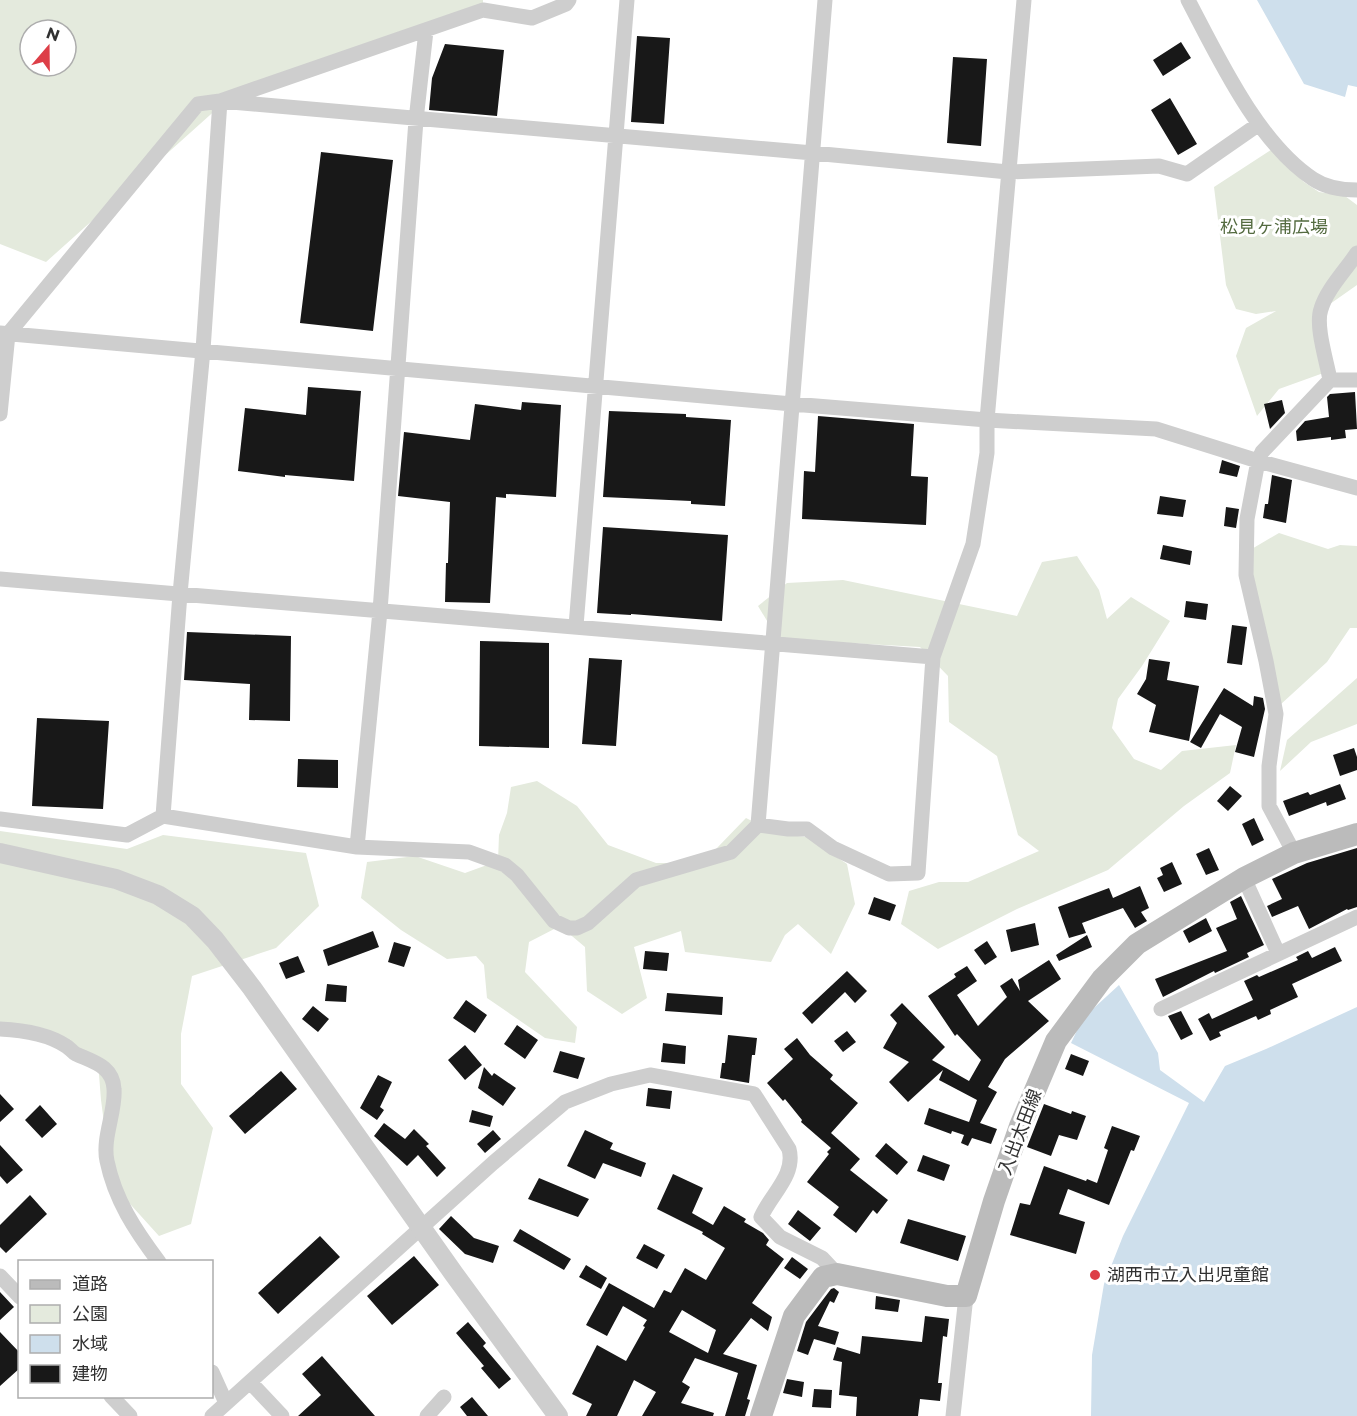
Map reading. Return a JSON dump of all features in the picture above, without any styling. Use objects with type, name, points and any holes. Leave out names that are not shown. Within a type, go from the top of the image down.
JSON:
[{"type":"main road","name":"入出太田線","points":[[966,1296],[994,1201],[1020,1126],[1056,1041],[1102,979],[1137,944],[1244,878],[1294,853],[1357,834]]},
{"type":"main road","points":[[761,1416],[794,1316],[823,1277],[837,1274],[947,1296],[966,1296]]},
{"type":"street","points":[[0,414],[4,334],[198,104],[220,101],[483,10],[532,18],[566,4],[570,0]]},
{"type":"street","points":[[576,626],[627,0]]},
{"type":"street","points":[[0,819],[127,836],[163,816],[357,847],[469,852],[505,865],[517,875],[554,921],[569,928],[577,928],[588,923],[636,880],[731,852],[758,825],[825,0]]},
{"type":"street","points":[[758,825],[807,829],[833,848],[889,874],[918,873],[933,657],[973,544],[987,453],[987,420],[1024,0]]},
{"type":"street","points":[[1188,0],[1225,69],[1259,124],[1274,143],[1313,179],[1323,185],[1357,190]]},
{"type":"street","points":[[357,847],[380,611],[416,120],[426,31]]},
{"type":"street","points":[[220,101],[1008,172],[1159,166],[1187,174],[1259,124]]},
{"type":"street","points":[[163,816],[180,594],[203,350],[220,101]]},
{"type":"street","points":[[1330,380],[1319,323],[1320,311],[1357,253]]},
{"type":"street","points":[[4,334],[792,404],[987,420],[1156,429],[1258,461],[1357,488]]},
{"type":"street","points":[[1294,853],[1269,806],[1269,766],[1276,714],[1246,575],[1247,519],[1258,461],[1262,452],[1330,380],[1357,380]]},
{"type":"street","points":[[0,579],[933,657]]},
{"type":"street","points":[[0,853],[116,879],[158,895],[192,916],[215,940],[252,988],[558,1416]]},
{"type":"street","points":[[1244,878],[1278,953]]},
{"type":"street","points":[[1161,1009],[1357,917]]},
{"type":"street","points":[[0,1029],[24,1030],[65,1045],[74,1053],[98,1062],[109,1074],[114,1088],[106,1158],[112,1184],[131,1225],[157,1260]]},
{"type":"street","points":[[212,1416],[501,1155],[565,1102],[611,1084],[650,1075],[754,1094],[789,1149],[791,1157],[790,1167],[761,1217],[780,1237],[822,1258],[837,1274]]},
{"type":"street","points":[[0,1276],[18,1295]]},
{"type":"street","points":[[953,1416],[966,1296]]},
{"type":"street","points":[[213,1374],[226,1403]]},
{"type":"street","points":[[250,1382],[282,1416]]},
{"type":"street","points":[[427,1416],[444,1397]]},
{"type":"street","points":[[113,1398],[130,1416]]},
{"type":"green space","points":[[0,0],[483,0],[483,10],[229,98],[46,262],[0,244]]},
{"type":"green space","name":"松見ヶ浦広場","points":[[1274,148],[1304,182],[1319,192],[1345,196],[1357,205],[1357,285],[1320,311],[1329,371],[1279,389],[1257,416],[1236,356],[1246,328],[1276,311],[1256,314],[1236,309],[1226,285],[1214,187]]},
{"type":"green space","points":[[1279,533],[1328,549],[1340,545],[1357,546],[1357,628],[1350,628],[1327,662],[1280,705],[1251,597],[1250,550]]},
{"type":"green space","points":[[1077,556],[1099,590],[1107,619],[1131,597],[1170,621],[1118,699],[1112,728],[1134,759],[1161,770],[1182,751],[1236,745],[1230,773],[1184,806],[1108,870],[1017,909],[938,949],[901,924],[909,891],[939,882],[968,882],[1039,851],[1018,835],[997,756],[949,722],[948,676],[920,647],[778,639],[758,606],[787,583],[843,580],[1017,616],[1042,562]]},
{"type":"green space","points":[[1357,678],[1357,724],[1311,742],[1280,771],[1287,740]]},
{"type":"green space","points":[[537,781],[577,806],[608,845],[656,863],[694,863],[715,850],[746,818],[778,834],[807,837],[847,864],[855,904],[831,954],[798,924],[785,935],[771,962],[685,952],[681,931],[634,947],[647,998],[622,1014],[587,991],[585,947],[560,926],[529,942],[525,972],[577,1027],[575,1043],[545,1038],[487,998],[484,965],[476,956],[447,959],[401,930],[361,898],[367,862],[415,856],[465,873],[498,861],[499,835],[507,813],[511,787]]},
{"type":"green space","points":[[0,831],[127,849],[163,835],[306,853],[319,906],[276,948],[192,976],[181,1034],[181,1084],[213,1128],[191,1224],[159,1236],[112,1184],[98,1062],[48,1039],[0,1036]]},
{"type":"water","points":[[1257,0],[1357,0],[1357,87],[1348,85],[1345,97],[1304,84]]},
{"type":"water","points":[[1119,985],[1158,1053],[1160,1070],[1204,1102],[1225,1066],[1357,1007],[1357,1416],[1091,1416],[1092,1355],[1104,1284],[1123,1236],[1189,1103],[1071,1043],[1083,1018]]},
{"type":"building","points":[[637,36],[670,38],[664,124],[631,122]]},
{"type":"building","points":[[1181,42],[1191,58],[1163,76],[1153,60]]},
{"type":"building","points":[[445,44],[504,50],[497,116],[429,110],[432,78]]},
{"type":"building","points":[[953,57],[987,59],[981,146],[947,143]]},
{"type":"building","points":[[1170,98],[1197,144],[1178,155],[1151,110]]},
{"type":"building","points":[[321,152],[393,160],[373,331],[300,323]]},
{"type":"building","points":[[308,387],[361,391],[354,481],[285,475],[285,477],[238,471],[245,408],[306,415]]},
{"type":"building","points":[[1355,392],[1357,429],[1345,430],[1346,438],[1331,440],[1331,437],[1297,441],[1296,431],[1305,421],[1329,417],[1327,397],[1330,394]]},
{"type":"building","points":[[1282,400],[1285,413],[1270,429],[1264,404]]},
{"type":"building","points":[[522,402],[561,405],[556,497],[506,494],[506,498],[496,497],[490,603],[445,602],[450,502],[398,496],[404,432],[470,440],[475,404],[521,410]]},
{"type":"building","points":[[609,411],[686,414],[686,417],[731,420],[725,506],[691,504],[691,501],[603,497]]},
{"type":"building","points":[[818,416],[914,424],[911,476],[928,477],[926,525],[802,519],[804,471],[815,472]]},
{"type":"building","points":[[1222,460],[1240,466],[1237,477],[1219,473]]},
{"type":"building","points":[[1272,475],[1292,480],[1286,523],[1263,518],[1265,504],[1268,504]]},
{"type":"building","points":[[1160,496],[1186,500],[1183,517],[1157,514]]},
{"type":"building","points":[[1226,507],[1239,509],[1236,528],[1224,526]]},
{"type":"building","points":[[603,527],[728,535],[722,621],[597,613]]},
{"type":"building","points":[[1163,545],[1192,551],[1190,565],[1160,559]]},
{"type":"building","points":[[1186,601],[1208,604],[1206,620],[1184,617]]},
{"type":"building","points":[[1232,625],[1247,627],[1242,665],[1227,663]]},
{"type":"building","points":[[187,632],[291,636],[290,721],[249,720],[250,684],[184,680]]},
{"type":"building","points":[[480,641],[549,643],[549,748],[479,746]]},
{"type":"building","points":[[589,658],[622,660],[616,746],[582,744]]},
{"type":"building","points":[[1149,659],[1170,662],[1167,680],[1199,686],[1189,741],[1149,732],[1156,705],[1137,694],[1146,679]]},
{"type":"building","points":[[1224,688],[1253,706],[1254,696],[1263,698],[1265,709],[1254,757],[1235,752],[1242,727],[1220,714],[1201,748],[1190,742]]},
{"type":"building","points":[[37,718],[109,721],[103,809],[32,806]]},
{"type":"building","points":[[1354,748],[1357,770],[1340,776],[1333,755]]},
{"type":"building","points":[[298,759],[338,760],[338,788],[297,787]]},
{"type":"building","points":[[1340,784],[1346,799],[1327,806],[1326,802],[1289,816],[1283,801],[1308,792],[1310,795]]},
{"type":"building","points":[[1230,786],[1242,796],[1228,811],[1217,801]]},
{"type":"building","points":[[1254,818],[1264,840],[1252,846],[1242,824]]},
{"type":"building","points":[[1209,848],[1219,870],[1206,875],[1196,854]]},
{"type":"building","points":[[1357,848],[1357,907],[1347,909],[1309,929],[1298,906],[1272,917],[1267,906],[1282,899],[1272,879],[1307,863]]},
{"type":"building","points":[[1172,862],[1182,884],[1164,892],[1157,878],[1163,875],[1160,868]]},
{"type":"building","points":[[1140,886],[1149,908],[1141,912],[1147,921],[1135,928],[1123,908],[1082,923],[1086,933],[1069,938],[1058,907],[1109,888],[1113,898]]},
{"type":"building","points":[[1241,896],[1264,945],[1247,953],[1249,957],[1215,973],[1214,971],[1163,997],[1155,979],[1227,951],[1216,928],[1237,919],[1230,902]]},
{"type":"building","points":[[874,897],[896,905],[890,921],[868,914]]},
{"type":"building","points":[[1206,918],[1212,931],[1189,943],[1183,931]]},
{"type":"building","points":[[1035,923],[1039,945],[1011,952],[1006,930]]},
{"type":"building","points":[[373,931],[379,947],[328,966],[323,950]]},
{"type":"building","points":[[1087,935],[1092,947],[1059,961],[1056,955]]},
{"type":"building","points":[[987,941],[997,957],[985,965],[974,950]]},
{"type":"building","points":[[394,942],[411,947],[404,967],[388,962]]},
{"type":"building","points":[[1335,947],[1342,961],[1292,984],[1298,997],[1270,1010],[1271,1014],[1258,1020],[1256,1016],[1219,1032],[1221,1036],[1210,1041],[1198,1019],[1209,1013],[1212,1019],[1253,1000],[1244,981],[1298,960],[1296,957],[1308,951],[1312,958]]},
{"type":"building","points":[[645,951],[669,953],[667,971],[643,969]]},
{"type":"building","points":[[298,956],[305,972],[286,979],[279,963]]},
{"type":"building","points":[[1049,960],[1061,979],[1028,1001],[1049,1021],[1005,1059],[988,1087],[997,1092],[980,1123],[997,1129],[991,1144],[972,1138],[968,1146],[961,1143],[964,1135],[952,1131],[951,1134],[924,1124],[929,1108],[969,1122],[977,1100],[939,1080],[943,1070],[908,1102],[889,1082],[909,1062],[883,1048],[897,1023],[890,1015],[902,1003],[945,1047],[932,1060],[969,1081],[981,1060],[957,1034],[955,1036],[928,996],[956,977],[954,974],[967,966],[977,981],[957,995],[978,1026],[1007,997],[1000,986],[1012,978],[1020,991],[1018,980]]},
{"type":"building","points":[[847,971],[867,991],[855,1003],[845,992],[812,1024],[802,1013]]},
{"type":"building","points":[[327,984],[347,986],[346,1002],[325,1001]]},
{"type":"building","points":[[667,993],[723,997],[722,1015],[665,1011]]},
{"type":"building","points":[[466,1000],[487,1015],[475,1033],[453,1018]]},
{"type":"building","points":[[313,1006],[329,1019],[318,1032],[302,1019]]},
{"type":"building","points":[[1181,1011],[1193,1034],[1181,1040],[1168,1016]]},
{"type":"building","points":[[517,1025],[538,1040],[525,1059],[504,1044]]},
{"type":"building","points":[[847,1031],[856,1042],[843,1052],[834,1041]]},
{"type":"building","points":[[728,1035],[757,1038],[755,1055],[752,1055],[749,1083],[720,1078],[722,1063],[725,1063]]},
{"type":"building","points":[[797,1038],[810,1055],[833,1075],[830,1079],[858,1103],[831,1133],[860,1159],[850,1170],[888,1200],[877,1214],[873,1210],[856,1233],[833,1215],[839,1207],[807,1182],[829,1154],[827,1152],[831,1148],[801,1122],[802,1120],[785,1099],[783,1101],[767,1083],[793,1059],[784,1049]]},
{"type":"building","points":[[663,1043],[686,1046],[685,1064],[661,1062]]},
{"type":"building","points":[[465,1045],[482,1065],[465,1080],[448,1060]]},
{"type":"building","points":[[560,1051],[585,1058],[578,1079],[553,1072]]},
{"type":"building","points":[[1071,1054],[1089,1061],[1083,1076],[1065,1069]]},
{"type":"building","points":[[484,1067],[492,1076],[494,1073],[516,1088],[503,1106],[478,1088]]},
{"type":"building","points":[[281,1071],[297,1089],[245,1134],[229,1116]]},
{"type":"building","points":[[378,1075],[392,1082],[380,1107],[384,1110],[377,1120],[360,1108]]},
{"type":"building","points":[[648,1088],[672,1091],[670,1109],[646,1106]]},
{"type":"building","points":[[0,1094],[14,1109],[0,1122]]},
{"type":"building","points":[[1044,1104],[1071,1114],[1072,1111],[1086,1116],[1077,1140],[1059,1135],[1051,1156],[1027,1147]]},
{"type":"building","points":[[40,1105],[57,1124],[42,1138],[25,1120]]},
{"type":"building","points":[[472,1110],[493,1116],[490,1127],[469,1122]]},
{"type":"building","points":[[384,1123],[405,1139],[414,1129],[429,1144],[426,1146],[446,1168],[437,1177],[418,1155],[407,1166],[374,1136]]},
{"type":"building","points":[[1112,1126],[1140,1136],[1134,1151],[1131,1150],[1109,1205],[1068,1189],[1059,1214],[1085,1222],[1076,1254],[1010,1235],[1020,1203],[1030,1205],[1044,1166],[1097,1183],[1108,1150],[1104,1148]]},
{"type":"building","points":[[493,1130],[501,1139],[485,1153],[477,1144]]},
{"type":"building","points":[[585,1130],[613,1143],[610,1149],[646,1163],[641,1177],[603,1163],[595,1179],[567,1166]]},
{"type":"building","points":[[886,1143],[908,1162],[897,1175],[875,1156]]},
{"type":"building","points":[[0,1145],[23,1170],[7,1184],[0,1176]]},
{"type":"building","points":[[923,1155],[950,1165],[944,1181],[917,1171]]},
{"type":"building","points":[[673,1174],[703,1188],[692,1213],[713,1225],[724,1206],[746,1219],[744,1222],[763,1233],[769,1240],[766,1245],[784,1259],[752,1303],[772,1317],[768,1331],[751,1318],[723,1354],[757,1365],[747,1399],[750,1400],[745,1416],[725,1416],[738,1373],[695,1358],[682,1382],[690,1387],[681,1403],[714,1413],[713,1416],[642,1416],[656,1392],[634,1380],[617,1416],[586,1416],[592,1404],[572,1394],[597,1345],[626,1361],[645,1327],[643,1326],[647,1320],[623,1306],[607,1336],[586,1325],[609,1283],[654,1308],[664,1290],[671,1293],[685,1268],[706,1280],[725,1248],[702,1234],[703,1232],[657,1209]],"holes":[[[682,1310],[716,1330],[708,1353],[669,1332]]]},
{"type":"building","points":[[539,1178],[589,1199],[578,1217],[528,1199]]},
{"type":"building","points":[[30,1195],[47,1214],[6,1253],[0,1247],[0,1225]]},
{"type":"building","points":[[798,1210],[821,1228],[810,1241],[788,1224]]},
{"type":"building","points":[[451,1216],[474,1238],[499,1246],[493,1263],[465,1254],[439,1229]]},
{"type":"building","points":[[908,1219],[966,1236],[958,1261],[900,1243]]},
{"type":"building","points":[[520,1229],[571,1259],[564,1270],[513,1241]]},
{"type":"building","points":[[320,1236],[340,1257],[278,1314],[258,1293]]},
{"type":"building","points":[[644,1244],[665,1255],[657,1269],[636,1258]]},
{"type":"building","points":[[414,1256],[439,1285],[392,1325],[367,1296]]},
{"type":"building","points":[[792,1257],[808,1269],[800,1279],[784,1268]]},
{"type":"building","points":[[586,1265],[607,1278],[601,1289],[579,1277]]},
{"type":"building","points":[[834,1288],[839,1292],[834,1303],[830,1301],[818,1326],[839,1332],[835,1345],[814,1339],[808,1355],[797,1351],[806,1322]]},
{"type":"building","points":[[0,1292],[14,1307],[0,1320]]},
{"type":"building","points":[[876,1296],[900,1300],[898,1312],[875,1309]]},
{"type":"building","points":[[925,1316],[949,1319],[947,1337],[943,1336],[938,1383],[942,1383],[940,1401],[920,1399],[918,1416],[856,1416],[857,1397],[839,1395],[842,1362],[833,1360],[837,1347],[860,1354],[862,1336],[922,1342]]},
{"type":"building","points":[[468,1322],[486,1343],[483,1346],[511,1379],[499,1389],[481,1368],[484,1366],[456,1333]]},
{"type":"building","points":[[0,1332],[18,1351],[18,1370],[0,1386]]},
{"type":"building","points":[[322,1356],[375,1416],[298,1416],[321,1395],[302,1374]]},
{"type":"building","points":[[787,1379],[804,1382],[802,1397],[783,1393]]},
{"type":"building","points":[[814,1389],[832,1390],[831,1408],[812,1407]]},
{"type":"building","points":[[472,1397],[488,1416],[467,1416],[460,1407]]},
{"type":"place","name":"湖西市立入出児童館","points":[[1095,1275]]}]
